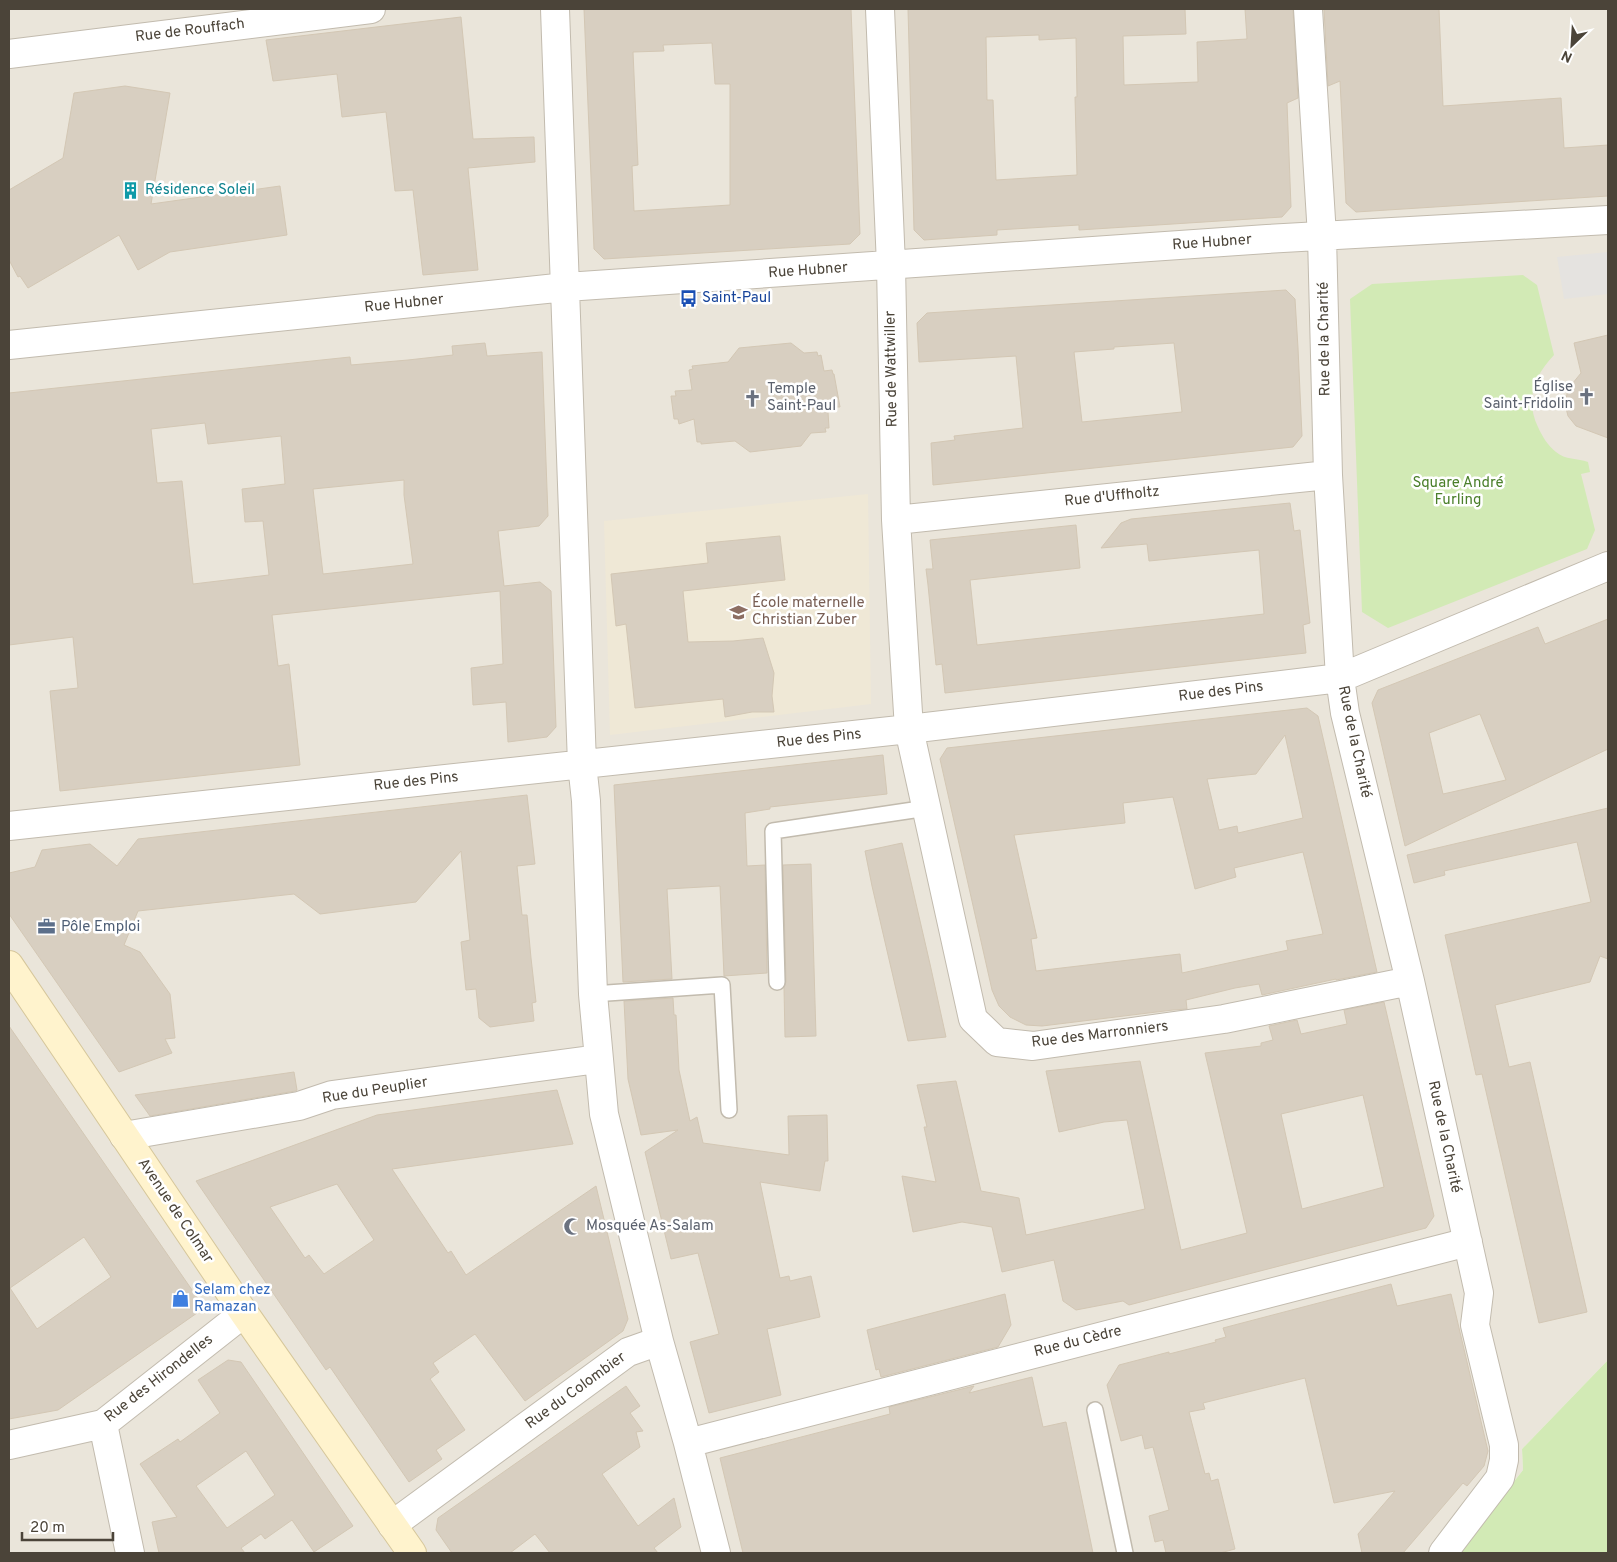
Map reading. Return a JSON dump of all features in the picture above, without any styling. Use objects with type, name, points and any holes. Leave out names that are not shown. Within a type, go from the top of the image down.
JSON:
[{"type":"main road","name":"Avenue de Colmar","points":[[9,965],[244,1313],[412,1553]]},
{"type":"street","name":"Rue de Rouffach","points":[[9,54],[371,9]]},
{"type":"street","points":[[555,9],[582,764],[586,801],[593,994],[598,1059],[604,1114],[659,1341],[688,1443],[716,1553]]},
{"type":"street","name":"Rue de Wattwiller","points":[[880,9],[891,266],[896,520],[909,729]]},
{"type":"street","name":"Rue de la Charité","points":[[1308,9],[1322,236],[1328,475],[1340,678],[1345,713],[1410,981],[1480,1293],[1475,1325],[1504,1445],[1504,1460],[1500,1478],[1443,1553]]},
{"type":"street","name":"Rue Hubner","points":[[9,345],[566,287],[1322,236],[1608,220]]},
{"type":"street","name":"Rue d'Uffholtz","points":[[896,520],[1328,475]]},
{"type":"street","name":"Rue des Pins","points":[[9,826],[909,729],[1340,678],[1608,568]]},
{"type":"street","name":"Rue des Marronniers","points":[[909,729],[973,1019],[997,1042],[1033,1046],[1224,1019],[1410,981]]},
{"type":"street","name":"Rue du Peuplier","points":[[124,1136],[299,1106],[332,1095],[598,1059]]},
{"type":"street","name":"Rue du Cèdre","points":[[688,1443],[1468,1242]]},
{"type":"street","name":"Rue des Hirondelles","points":[[9,1445],[103,1424],[244,1313]]},
{"type":"street","name":"Rue du Colombier","points":[[392,1525],[628,1352],[659,1341]]},
{"type":"street","points":[[103,1424],[130,1553]]},
{"type":"lane","points":[[777,982],[773,831],[927,808]]},
{"type":"lane","points":[[593,994],[722,985],[729,1110]]},
{"type":"lane","points":[[1095,1410],[1125,1553]]},
{"type":"shaded area","points":[[9,9],[1608,9],[1608,1360],[1522,1449],[1523,1470],[1458,1553],[9,1553]]},
{"type":"shaded area","points":[[1608,252],[1608,294],[1564,299],[1557,257]]},
{"type":"shaded area","name":"École maternelle Christian Zuber","points":[[868,494],[871,704],[610,735],[604,521]]},
{"type":"green space","name":"Square André Furling","points":[[1523,275],[1537,285],[1554,355],[1541,371],[1534,389],[1532,407],[1534,417],[1543,437],[1556,452],[1563,456],[1588,462],[1590,472],[1581,474],[1595,530],[1587,549],[1388,628],[1362,612],[1350,299],[1372,284]]},
{"type":"green space","points":[[1608,1360],[1608,1553],[1458,1553],[1523,1470],[1522,1449]]},
{"type":"building","points":[[584,9],[851,9],[860,234],[850,244],[604,259],[594,249]],"holes":[[[712,43],[715,84],[730,84],[730,205],[634,211],[632,166],[638,165],[633,52],[664,51],[663,45]]]},
{"type":"building","points":[[908,9],[1185,9],[1186,34],[1123,36],[1124,85],[1198,82],[1197,42],[1247,39],[1245,9],[1293,9],[1298,98],[1287,103],[1291,207],[1282,217],[1079,230],[1079,225],[997,230],[997,235],[924,240],[914,230]],"holes":[[[1039,35],[1039,40],[1076,38],[1077,175],[996,180],[993,100],[987,100],[986,37]]]},
{"type":"building","points":[[1324,9],[1439,9],[1443,106],[1561,98],[1564,148],[1608,145],[1608,196],[1356,212],[1346,203],[1340,81],[1328,86]]},
{"type":"building","points":[[461,17],[473,139],[534,137],[535,162],[468,168],[478,270],[423,275],[413,190],[395,191],[386,112],[342,117],[337,74],[273,81],[266,40]]},
{"type":"building","name":"Résidence Soleil","points":[[125,86],[170,93],[151,204],[280,186],[287,235],[170,252],[138,270],[119,235],[28,288],[20,276],[18,277],[9,260],[9,190],[63,158],[74,93]]},
{"type":"building","points":[[1286,290],[1295,299],[1302,436],[1293,447],[933,485],[931,443],[955,440],[954,436],[1023,428],[1016,356],[919,362],[917,323],[927,313]],"holes":[[[1174,343],[1182,412],[1082,422],[1074,352]]]},
{"type":"building","name":"Église Saint-Fridolin","points":[[1608,335],[1608,438],[1576,426],[1568,416],[1565,404],[1568,389],[1581,373],[1574,343]]},
{"type":"building","points":[[485,343],[487,356],[542,352],[548,516],[539,526],[498,531],[504,586],[540,582],[551,591],[556,727],[547,737],[508,742],[506,702],[473,705],[471,668],[503,664],[500,591],[272,615],[278,666],[289,664],[300,765],[60,791],[50,691],[78,688],[73,637],[9,645],[9,393],[350,357],[351,365],[408,360],[453,355],[452,346]],"holes":[[[205,423],[208,444],[281,436],[285,484],[242,489],[245,522],[263,521],[269,575],[193,584],[182,481],[157,483],[151,429]],[[404,480],[404,495],[413,564],[323,574],[313,489]]]},
{"type":"building","name":"Temple Saint-Paul","points":[[791,343],[804,353],[817,352],[818,356],[821,355],[824,371],[832,370],[834,374],[840,407],[836,407],[836,411],[828,412],[829,428],[825,428],[826,432],[811,433],[801,446],[750,452],[735,441],[701,444],[701,442],[697,442],[694,419],[679,424],[678,419],[674,419],[671,396],[676,396],[675,391],[692,390],[689,370],[693,369],[692,366],[728,362],[739,348]]},
{"type":"building","points":[[1290,503],[1294,531],[1300,530],[1310,623],[1303,625],[1306,653],[945,693],[942,664],[936,665],[926,569],[933,569],[930,540],[1076,525],[1080,568],[970,580],[977,645],[1264,614],[1259,550],[1149,561],[1147,544],[1101,548],[1121,523],[1131,519]]},
{"type":"building","points":[[780,536],[785,580],[683,591],[688,642],[763,638],[774,673],[772,696],[774,712],[752,712],[725,717],[723,699],[635,708],[626,624],[616,626],[611,574],[708,563],[706,543]]},
{"type":"building","points":[[1608,619],[1608,749],[1405,846],[1372,703],[1378,690],[1538,627],[1545,644]],"holes":[[[1480,714],[1506,780],[1443,794],[1429,733]]]},
{"type":"building","points":[[1307,708],[1318,716],[1377,972],[1262,995],[1259,984],[1235,988],[1186,1000],[1187,1009],[1042,1026],[1026,1025],[1010,1017],[999,1006],[992,990],[940,759],[947,748]],"holes":[[[1285,735],[1303,818],[1238,833],[1237,826],[1219,830],[1207,779],[1256,774]],[[1173,797],[1195,889],[1236,877],[1234,868],[1303,852],[1323,934],[1286,941],[1288,950],[1182,973],[1180,954],[1036,971],[1031,939],[1037,938],[1014,835],[1125,823],[1123,803]]]},
{"type":"building","points":[[883,755],[887,794],[770,807],[770,809],[745,813],[747,866],[765,865],[767,973],[724,976],[720,886],[667,889],[672,979],[623,982],[614,785]]},
{"type":"building","points":[[527,795],[535,864],[517,866],[522,915],[527,915],[536,1002],[532,1003],[534,1021],[490,1027],[479,1018],[476,989],[466,990],[461,942],[470,940],[461,851],[416,902],[320,914],[294,894],[138,911],[124,945],[140,952],[170,994],[175,1038],[165,1039],[172,1053],[119,1072],[9,914],[9,873],[35,867],[42,850],[90,844],[117,866],[138,839]]},
{"type":"building","points":[[1608,808],[1608,959],[1600,956],[1590,982],[1495,1005],[1509,1067],[1530,1062],[1587,1312],[1539,1323],[1482,1074],[1476,1075],[1445,935],[1591,902],[1577,842],[1444,871],[1445,875],[1414,883],[1407,855]]},
{"type":"building","points":[[902,843],[946,1037],[908,1041],[872,886],[865,851]]},
{"type":"building","points":[[811,864],[816,1036],[785,1037],[784,988],[786,982],[783,865]]},
{"type":"building","points":[[673,998],[674,1015],[676,1015],[679,1070],[690,1121],[697,1117],[703,1143],[789,1155],[788,1116],[827,1115],[828,1161],[825,1161],[820,1191],[760,1182],[780,1278],[789,1276],[790,1281],[811,1276],[820,1317],[767,1329],[781,1395],[709,1413],[690,1342],[719,1334],[698,1253],[671,1259],[645,1152],[678,1130],[641,1135],[628,1079],[624,1001]]},
{"type":"building","points":[[1384,1002],[1434,1216],[1426,1228],[1129,1305],[1123,1301],[1076,1310],[1063,1301],[1054,1260],[1002,1272],[992,1227],[962,1222],[913,1232],[902,1176],[936,1182],[924,1127],[927,1127],[917,1085],[956,1081],[981,1191],[1019,1198],[1026,1235],[1145,1209],[1127,1120],[1104,1122],[1059,1132],[1046,1071],[1140,1061],[1181,1250],[1247,1233],[1205,1053],[1261,1046],[1261,1043],[1273,1040],[1269,1026],[1297,1020],[1301,1034],[1347,1024],[1344,1010]],"holes":[[[1363,1095],[1384,1187],[1302,1209],[1281,1114]]]},
{"type":"building","points":[[9,1026],[199,1300],[197,1313],[58,1410],[9,1419]],"holes":[[[84,1237],[111,1277],[37,1329],[10,1288]]]},
{"type":"building","points":[[294,1072],[297,1090],[295,1091],[150,1116],[135,1095]]},
{"type":"building","points":[[557,1090],[573,1144],[392,1169],[448,1253],[451,1251],[466,1275],[596,1186],[628,1319],[623,1331],[525,1401],[475,1334],[433,1363],[439,1372],[430,1379],[465,1430],[436,1450],[442,1459],[409,1482],[330,1367],[326,1370],[196,1181],[377,1115]],"holes":[[[337,1184],[374,1240],[324,1274],[309,1255],[305,1258],[270,1207]]]},
{"type":"building","points":[[1391,1284],[1397,1306],[1451,1294],[1488,1451],[1484,1466],[1467,1486],[1463,1483],[1403,1553],[1362,1553],[1358,1534],[1395,1491],[1334,1503],[1305,1378],[1203,1403],[1205,1409],[1189,1412],[1205,1474],[1209,1473],[1211,1481],[1218,1479],[1235,1549],[1220,1553],[1166,1553],[1163,1540],[1155,1542],[1149,1516],[1169,1510],[1153,1447],[1145,1449],[1142,1435],[1121,1441],[1107,1385],[1119,1365],[1216,1342],[1215,1340],[1226,1337],[1223,1328]]},
{"type":"building","points":[[1005,1294],[1011,1325],[998,1347],[881,1377],[879,1369],[876,1370],[867,1330]]},
{"type":"building","points":[[228,1360],[241,1362],[353,1526],[314,1552],[292,1520],[265,1539],[261,1534],[241,1548],[245,1553],[159,1553],[152,1522],[177,1517],[140,1464],[178,1439],[180,1442],[220,1413],[198,1380]],"holes":[[[246,1451],[275,1495],[227,1528],[196,1486]]]},
{"type":"building","points":[[1032,1377],[1043,1427],[1066,1422],[1093,1553],[743,1553],[720,1458],[890,1414],[889,1407],[974,1386],[969,1393]]},
{"type":"building","points":[[626,1386],[640,1406],[630,1413],[643,1431],[636,1432],[640,1447],[602,1474],[638,1526],[674,1498],[681,1527],[654,1548],[658,1553],[550,1553],[535,1534],[510,1553],[452,1553],[436,1530],[438,1518]]},
{"type":"place","name":"Résidence Soleil","points":[[131,190]]},
{"type":"place","name":"Saint-Paul","points":[[688,298]]},
{"type":"place","name":"Église Saint-Fridolin","points":[[1587,396]]},
{"type":"place","name":"Temple Saint-Paul","points":[[753,398]]},
{"type":"place","name":"École maternelle Christian Zuber","points":[[738,612]]},
{"type":"place","name":"Pôle Emploi","points":[[47,927]]},
{"type":"place","name":"Mosquée As-Salam","points":[[572,1226]]},
{"type":"place","name":"Selam chez Ramazan","points":[[180,1299]]}]
